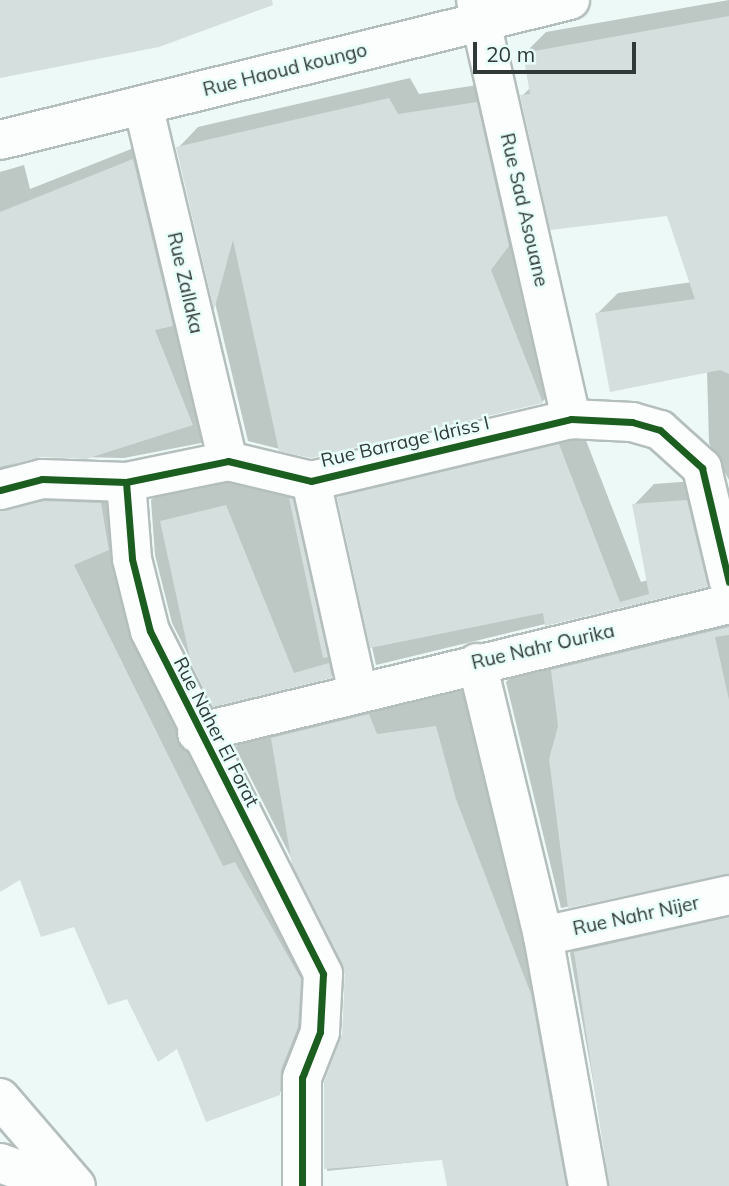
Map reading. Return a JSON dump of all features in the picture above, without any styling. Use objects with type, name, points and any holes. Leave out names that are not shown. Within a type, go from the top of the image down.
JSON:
[{"type":"street","name":"Rue Haoud koungo","points":[[0,140],[143,105],[479,11],[570,0]]},
{"type":"street","name":"Rue Sad Asouane","points":[[479,11],[571,419]]},
{"type":"street","name":"Rue Zallaka","points":[[143,105],[228,461]]},
{"type":"street","name":"Rue Barrage Idriss I","points":[[0,490],[42,479],[126,482],[228,461],[311,481],[571,419],[632,422],[660,430],[685,448],[702,468],[729,582]]},
{"type":"street","points":[[311,481],[358,693]]},
{"type":"street","name":"Rue Naher El Forat","points":[[126,482],[132,559],[150,631],[197,733],[323,974],[320,1032],[302,1078],[302,1186]]},
{"type":"street","name":"Rue Nahr Ourika","points":[[197,733],[729,604]]},
{"type":"street","points":[[477,663],[544,936],[588,1186]]},
{"type":"street","name":"Rue Nahr Nijer","points":[[544,936],[729,895]]},
{"type":"street","points":[[0,1098],[76,1186]]},
{"type":"street","points":[[0,1163],[64,1186]]},
{"type":"building","points":[[0,0],[272,0],[273,5],[159,47],[0,78]]},
{"type":"building","points":[[729,16],[729,374],[720,370],[610,392],[595,313],[695,299],[667,216],[550,230],[520,95],[530,94],[523,53]]},
{"type":"building","points":[[389,98],[398,114],[477,102],[509,246],[491,270],[543,403],[311,458],[279,451],[233,240],[214,310],[176,147]]},
{"type":"building","points":[[133,159],[173,326],[155,330],[193,425],[86,459],[42,457],[0,467],[0,212]]},
{"type":"building","points":[[559,444],[620,602],[649,594],[632,504],[687,500],[708,587],[545,626],[543,613],[370,648],[337,497]]},
{"type":"building","points":[[289,498],[293,499],[328,657],[323,658]]},
{"type":"building","points":[[44,501],[101,503],[109,550],[74,565],[223,866],[235,862],[301,979],[298,1027],[281,1070],[280,1095],[206,1122],[177,1049],[158,1062],[127,999],[108,1005],[74,927],[41,937],[20,880],[0,892],[0,511]]},
{"type":"building","points":[[226,505],[294,673],[329,663],[332,678],[213,707],[191,663],[160,521]]},
{"type":"building","points":[[729,627],[729,635],[715,637],[729,700],[729,874],[568,908],[549,759],[558,726],[551,670]]},
{"type":"building","points":[[369,714],[377,734],[436,726],[456,799],[531,994],[566,1186],[447,1186],[442,1160],[324,1169],[324,1082],[342,1034],[345,974],[292,865],[271,738]]},
{"type":"building","points":[[729,917],[729,1186],[609,1186],[574,952]]},
{"type":"cycle path","points":[[0,490],[42,479],[126,482],[228,461],[311,481],[571,419],[632,422],[660,430],[702,468],[729,582]]},
{"type":"cycle path","points":[[126,482],[132,559],[150,631],[323,974],[320,1032],[302,1078],[302,1186]]}]
